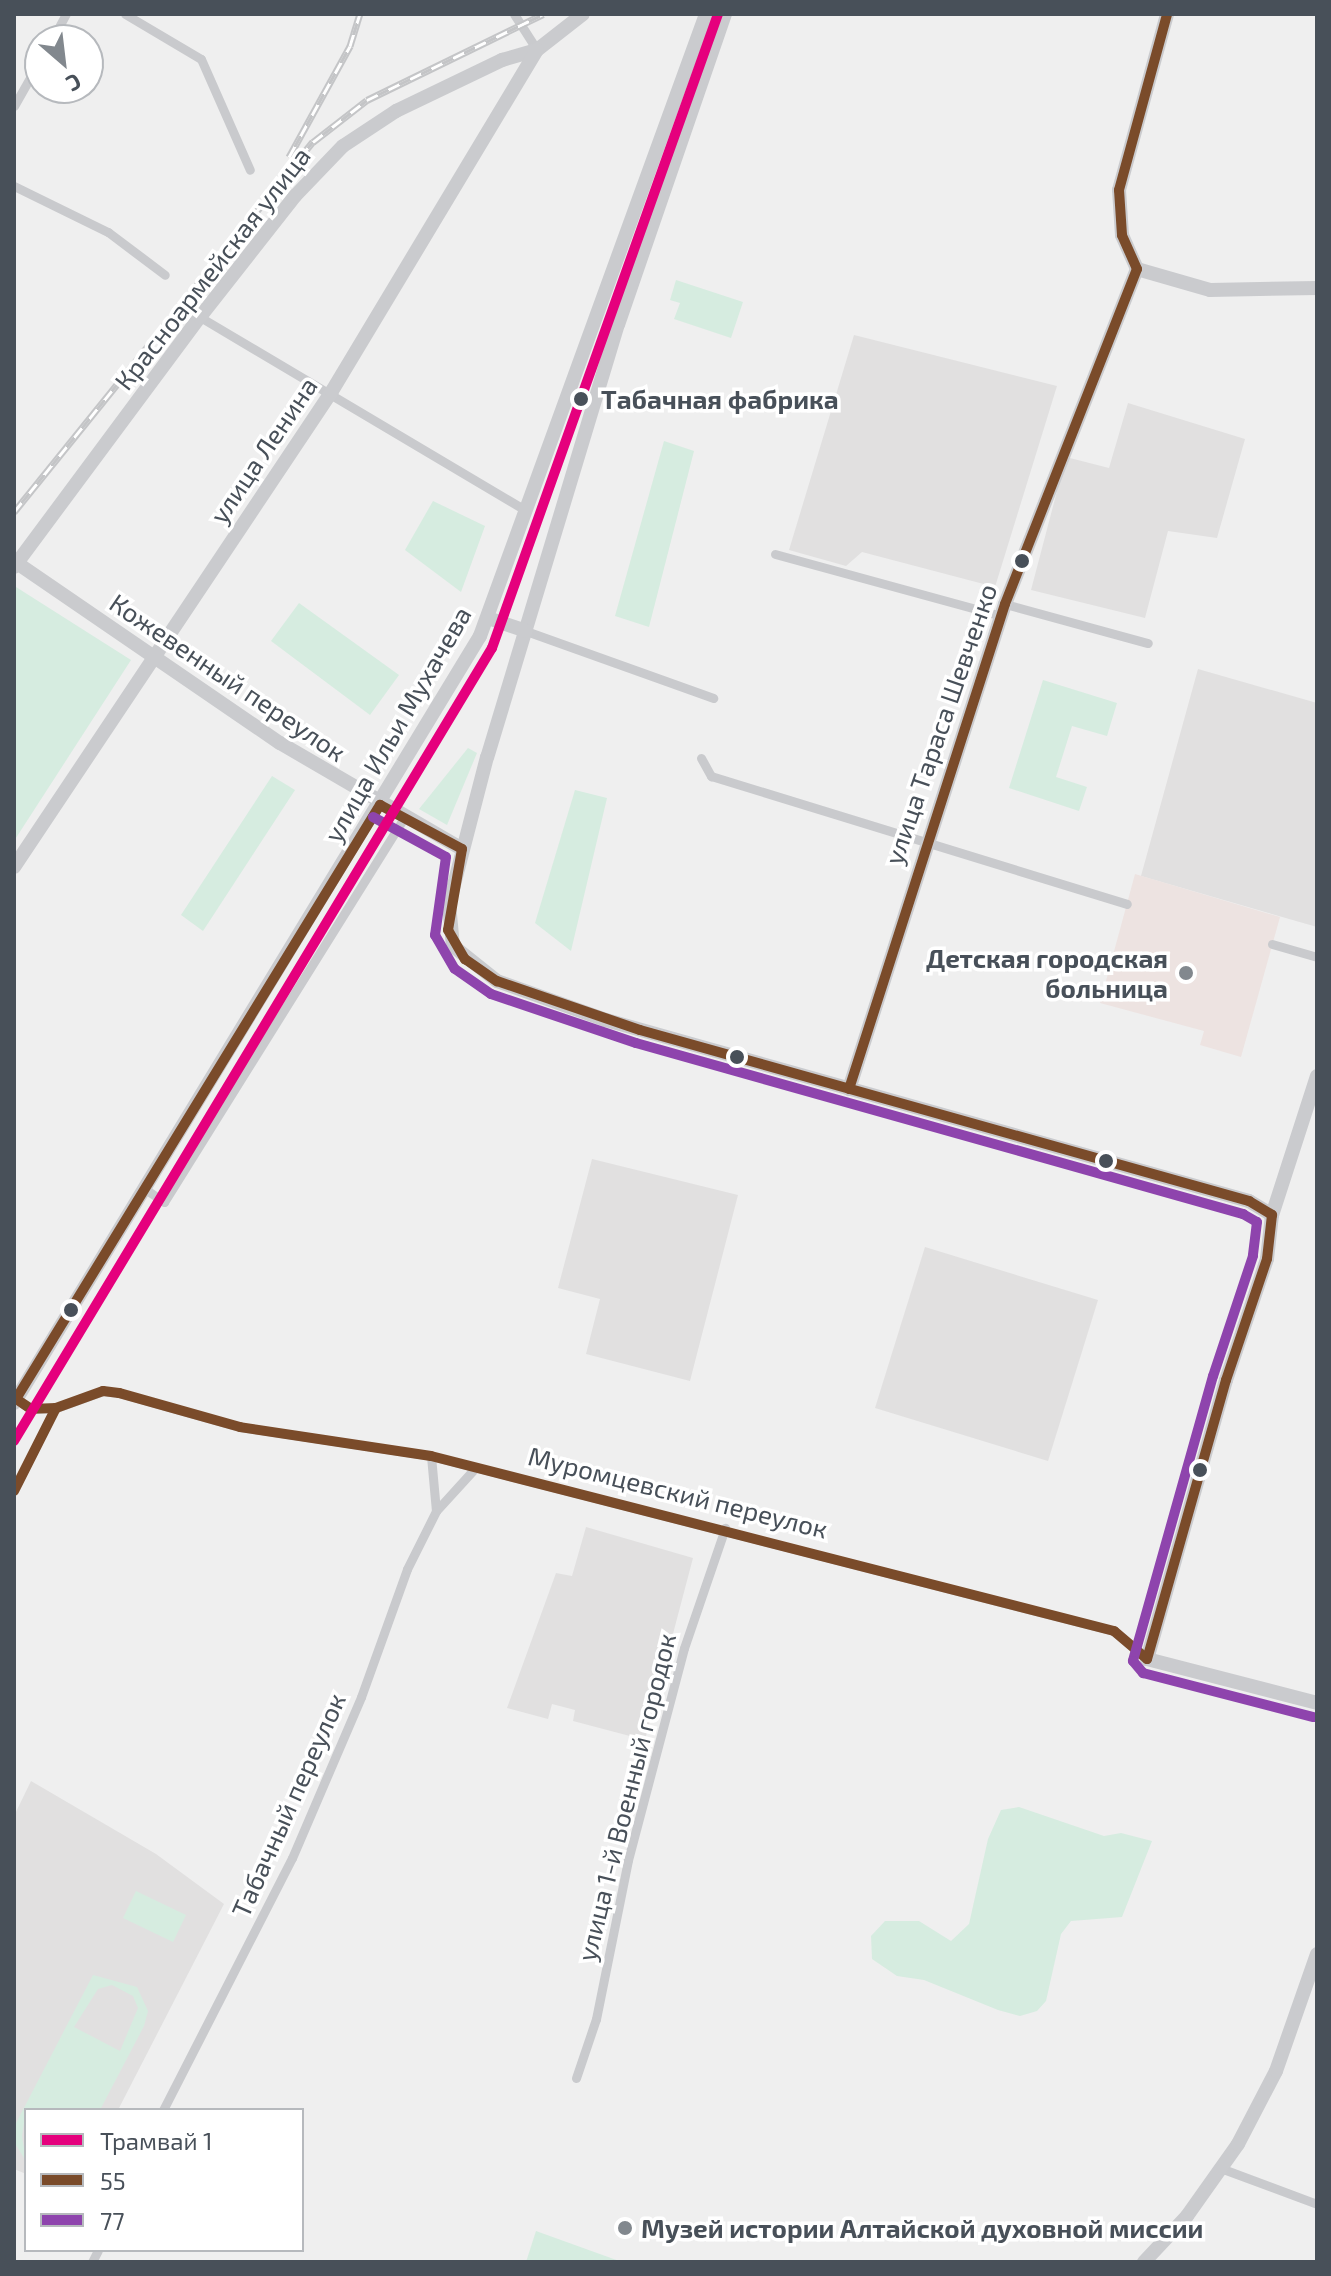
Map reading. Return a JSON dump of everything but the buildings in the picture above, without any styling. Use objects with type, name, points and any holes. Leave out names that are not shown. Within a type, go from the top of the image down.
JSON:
[{"type":"main road","name":"Красноармейская улица","points":[[15,564],[200,317],[295,196],[343,146],[396,111],[502,60],[537,50],[583,14]]},
{"type":"main road","name":"улица Ильи Мухачева","points":[[15,1400],[380,805],[488,618],[706,14]]},
{"type":"main road","points":[[725,14],[622,312],[462,849],[448,930],[465,959],[497,981],[606,1020],[1249,1201],[1272,1215]]},
{"type":"main road","points":[[1167,14],[1119,190],[1122,235],[1137,269],[1210,290],[1317,288]]},
{"type":"main road","name":"улица Ленина","points":[[14,867],[332,391],[537,50]]},
{"type":"main road","points":[[667,119],[687,124]]},
{"type":"main road","name":"улица Тараса Шевченко","points":[[849,1089],[925,841],[1003,610],[1137,269]]},
{"type":"main road","name":"Кожевенный переулок","points":[[15,564],[380,805],[462,849]]},
{"type":"main road","points":[[488,618],[526,631]]},
{"type":"main road","points":[[1147,1659],[1222,1393],[1267,1259],[1272,1215],[1317,1076]]},
{"type":"main road","name":"Муромцевский переулок","points":[[1147,1659],[1317,1703]]},
{"type":"main road","points":[[1144,2262],[1223,2169],[1276,2071],[1317,1954]]},
{"type":"street","points":[[125,14],[201,59],[250,170]]},
{"type":"street","points":[[514,14],[537,50]]},
{"type":"street","points":[[14,106],[24,88]]},
{"type":"street","points":[[14,186],[108,232],[165,275]]},
{"type":"street","points":[[200,317],[332,391],[525,510]]},
{"type":"street","points":[[775,554],[1148,643]]},
{"type":"street","points":[[526,631],[713,698]]},
{"type":"street","points":[[701,758],[711,776],[1127,904]]},
{"type":"street","points":[[145,1189],[164,1202],[405,817]]},
{"type":"street","points":[[1272,944],[1317,957]]},
{"type":"street","name":"Муромцевский переулок","points":[[15,1400],[31,1409],[56,1408],[103,1391],[119,1393],[240,1427],[431,1456],[725,1528],[1114,1631],[1147,1659]]},
{"type":"street","points":[[431,1456],[436,1511]]},
{"type":"street","name":"Табачный переулок","points":[[164,2108],[292,1858],[361,1697],[407,1569],[436,1511],[476,1467]]},
{"type":"street","name":"улица 1-й Военный городок","points":[[576,2078],[596,2019],[628,1860],[684,1648],[725,1528]]},
{"type":"street","points":[[1223,2169],[1317,2204]]},
{"type":"shaded area","points":[[854,335],[1057,386],[995,587],[862,552],[846,566],[789,550]]},
{"type":"shaded area","points":[[1128,403],[1245,439],[1217,538],[1168,531],[1145,618],[1031,590],[1066,457],[1109,468]]},
{"type":"shaded area","points":[[1198,669],[1317,703],[1317,927],[1141,876]]},
{"type":"shaded area","name":"Детская городская больница","points":[[1135,874],[1280,917],[1241,1057],[1200,1045],[1204,1031],[1100,1003]]},
{"type":"shaded area","points":[[592,1159],[738,1195],[690,1381],[586,1354],[600,1299],[558,1288]]},
{"type":"shaded area","points":[[925,1247],[1098,1300],[1048,1461],[875,1408]]},
{"type":"shaded area","points":[[586,1527],[693,1558],[645,1740],[573,1721],[575,1710],[552,1704],[548,1719],[507,1708],[556,1573],[572,1576]]},
{"type":"shaded area","points":[[31,1781],[156,1854],[224,1904],[119,2108],[24,2108],[24,2173],[14,2169],[14,1816]]},
{"type":"green space","points":[[676,280],[743,302],[731,338],[674,319],[680,303],[670,300]]},
{"type":"green space","points":[[664,441],[694,451],[649,627],[615,616]]},
{"type":"green space","points":[[433,501],[485,526],[461,592],[405,550]]},
{"type":"green space","points":[[16,587],[131,660],[14,841],[14,591]]},
{"type":"green space","points":[[299,603],[399,675],[370,715],[271,641]]},
{"type":"green space","points":[[1043,680],[1117,703],[1107,736],[1072,726],[1056,777],[1087,787],[1079,811],[1009,788]]},
{"type":"green space","points":[[468,748],[477,753],[447,825],[419,809]]},
{"type":"green space","points":[[272,776],[295,790],[203,931],[181,915]]},
{"type":"green space","points":[[575,790],[607,798],[571,951],[535,923]]},
{"type":"green space","points":[[1019,1807],[1104,1836],[1121,1833],[1152,1841],[1122,1917],[1071,1921],[1061,1934],[1046,2001],[1037,2011],[1020,2016],[998,2010],[924,1980],[897,1976],[872,1959],[871,1936],[885,1921],[919,1921],[951,1941],[969,1924],[988,1839],[1001,1810]]},
{"type":"green space","points":[[136,1891],[186,1915],[173,1942],[123,1918]]},
{"type":"green space","points":[[93,1975],[137,1987],[148,2011],[144,2026],[101,2108],[24,2108],[24,2158],[14,2142],[14,2127]],"holes":[[[112,1985],[133,1996],[138,2008],[120,2051],[74,2027],[98,1989]]]},
{"type":"green space","points":[[536,2231],[622,2262],[526,2262]]},
{"type":"railway","points":[[289,157],[350,46],[360,14]]},
{"type":"railway","points":[[14,512],[313,142],[367,100],[543,14]]},
{"type":"tram line","name":"1","points":[[14,1441],[492,648],[718,14]]},
{"type":"transit line","name":"55","points":[[849,1089],[1005,604],[1137,269],[1122,235],[1119,190],[1167,14]]},
{"type":"transit line","name":"55","points":[[380,805],[462,849],[448,930],[465,959],[497,981],[640,1030],[1249,1201],[1272,1215],[1267,1259],[1226,1380],[1147,1659],[1114,1631],[431,1456],[240,1427],[119,1393],[103,1391],[56,1408],[31,1409],[16,1399],[380,805]]},
{"type":"transit line","name":"77","points":[[373,817],[446,857],[435,935],[455,969],[491,994],[636,1043],[1243,1214],[1257,1222],[1253,1256],[1213,1376],[1133,1661],[1143,1673],[1313,1717]]},
{"type":"transit line","name":"55","points":[[14,1491],[56,1408]]},
{"type":"place","name":"Табачная фабрика","points":[[581,399]]},
{"type":"place","name":"Детская городская больница","points":[[1186,973]]},
{"type":"place","name":"Музей истории Алтайской духовной миссии","points":[[625,2228]]}]
